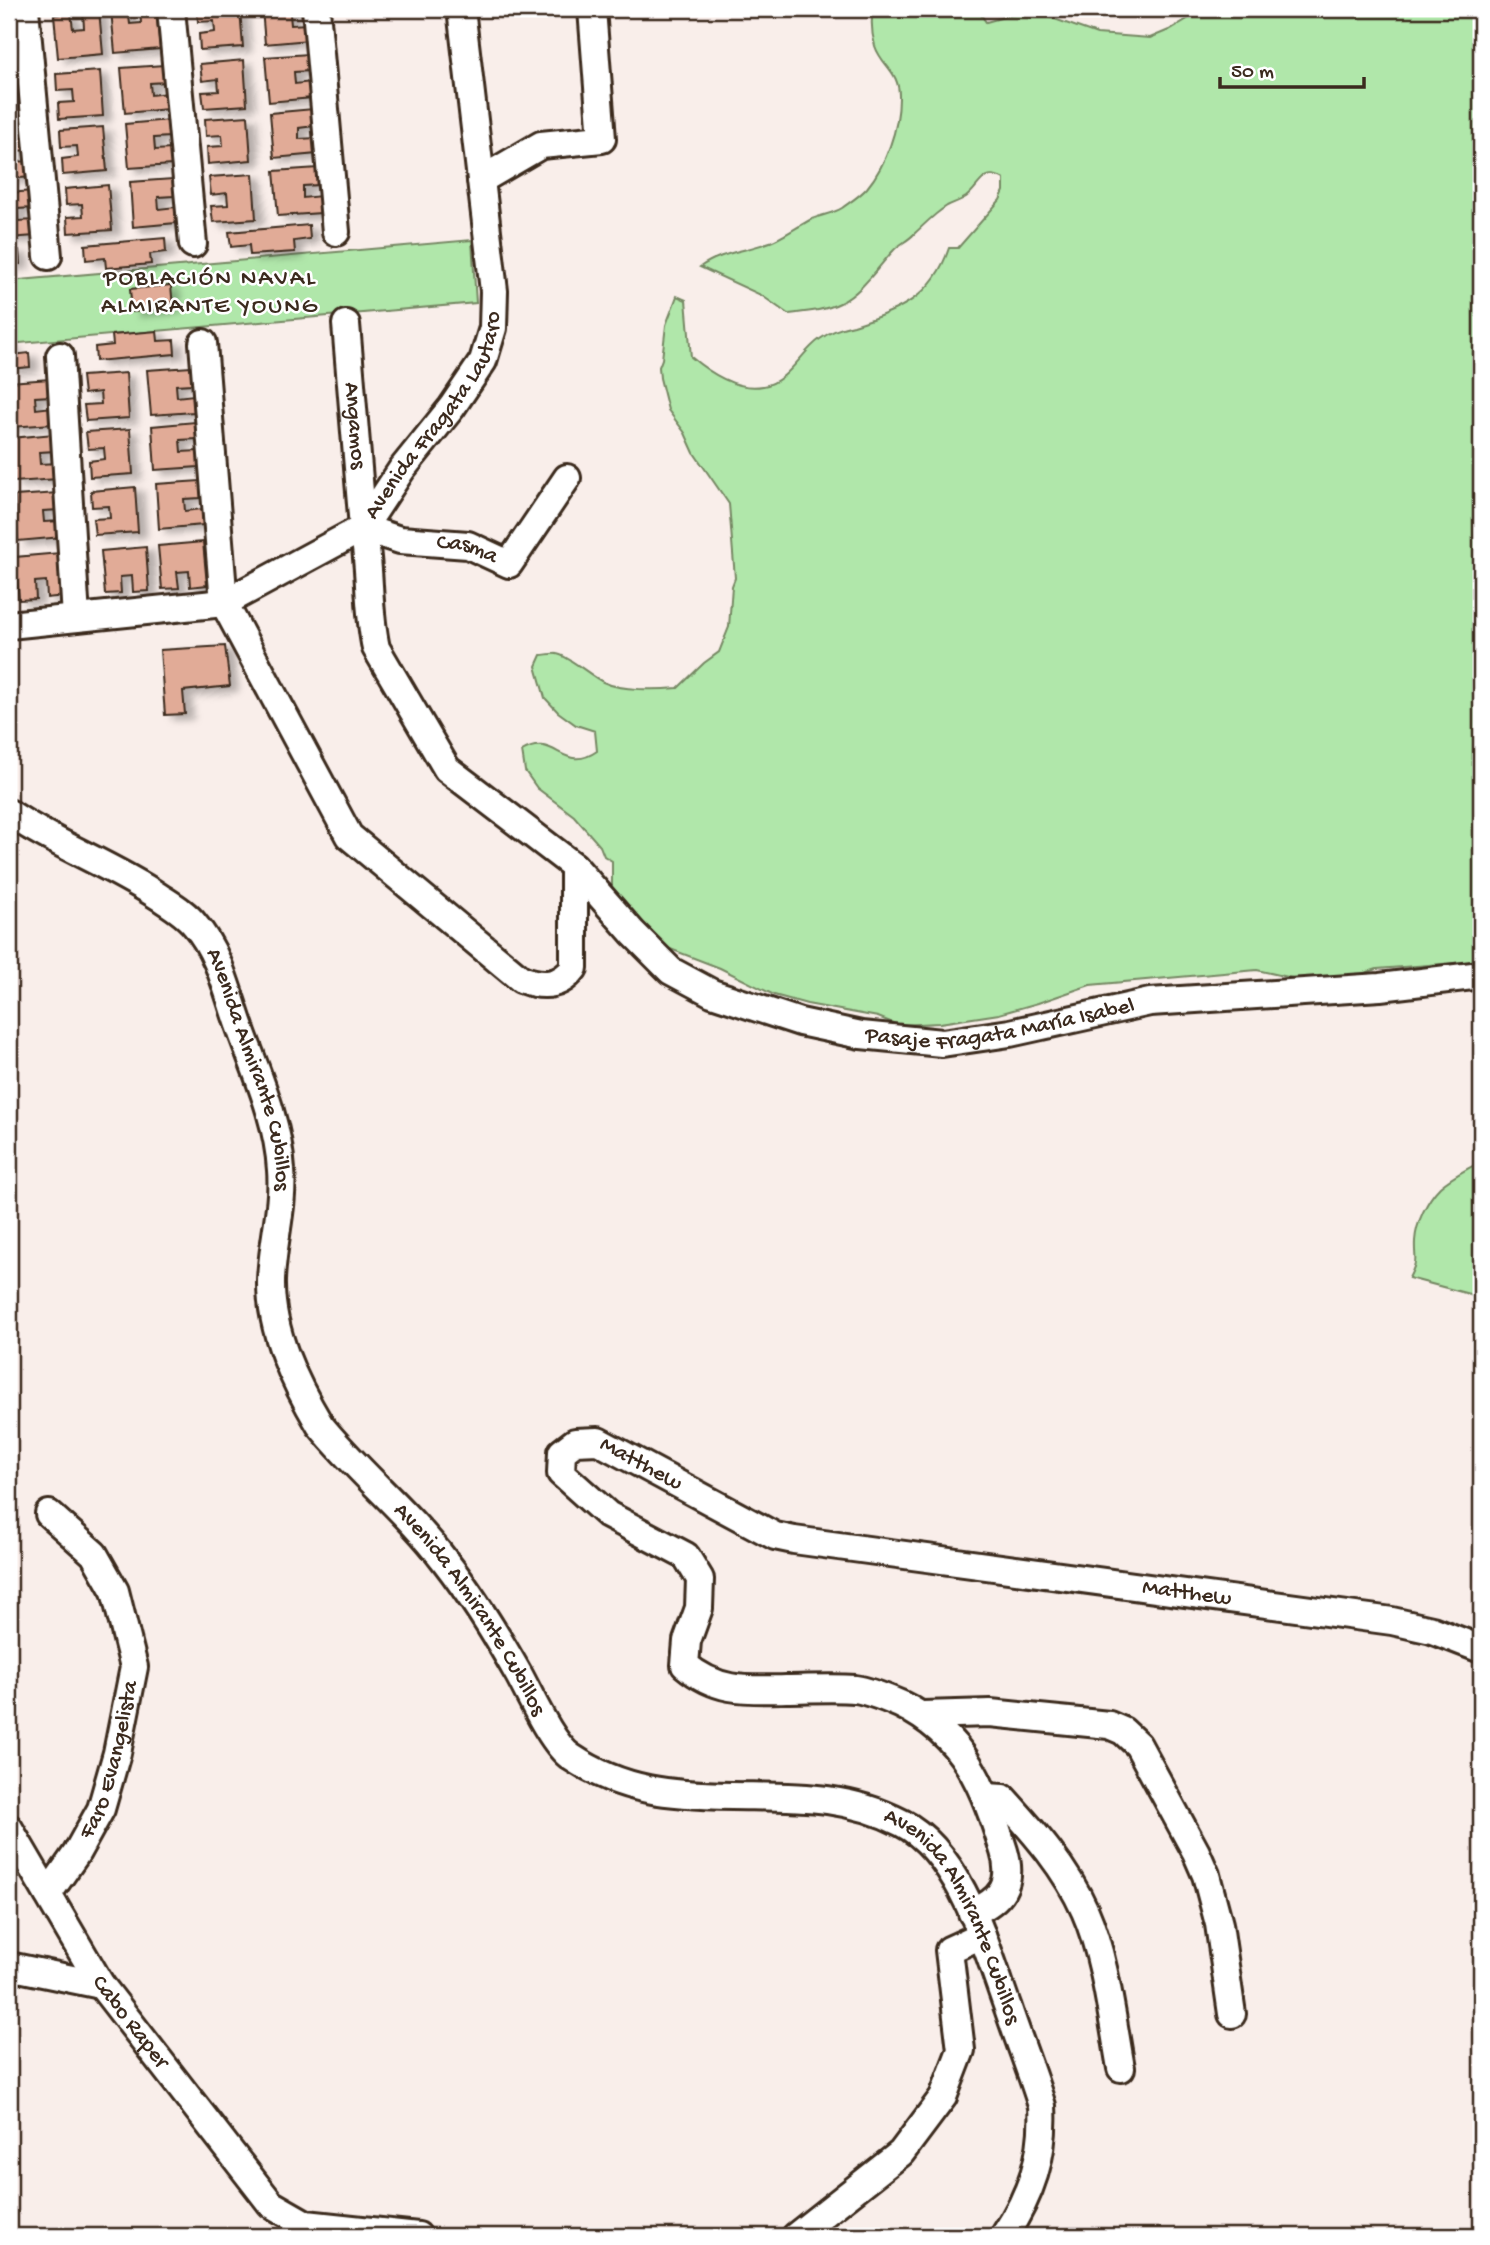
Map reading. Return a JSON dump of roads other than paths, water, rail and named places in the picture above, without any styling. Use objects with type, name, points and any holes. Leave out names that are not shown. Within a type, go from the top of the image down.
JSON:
[{"type":"street","points":[[25,9],[48,256]]},
{"type":"street","points":[[171,9],[193,244]]},
{"type":"street","points":[[316,9],[337,232]]},
{"type":"street","name":"Avenida Fragata Lautaro","points":[[9,625],[224,603],[363,528],[402,469],[452,407],[483,361],[493,328],[494,291],[461,9]]},
{"type":"street","points":[[481,180],[541,145],[603,139],[592,9]]},
{"type":"street","name":"Angamos","points":[[346,324],[363,528]]},
{"type":"street","points":[[203,343],[224,603],[349,836],[521,979],[537,985],[553,984],[565,979],[574,968],[574,866]]},
{"type":"street","points":[[60,356],[76,618]]},
{"type":"street","name":"Casma","points":[[363,528],[400,540],[468,545],[509,564],[567,478]]},
{"type":"street","name":"Pasaje Fragata María Isabel","points":[[363,528],[368,552],[370,612],[376,648],[447,769],[574,866],[633,933],[671,971],[712,993],[800,1022],[861,1035],[942,1043],[1010,1033],[1150,1002],[1380,987],[1481,975]]},
{"type":"street","name":"Avenida Almirante Cubillos","points":[[9,813],[33,830],[139,883],[196,925],[212,953],[228,991],[270,1109],[278,1144],[282,1172],[271,1281],[272,1302],[283,1350],[320,1425],[445,1561],[488,1624],[551,1732],[568,1755],[590,1769],[623,1784],[664,1794],[808,1796],[842,1802],[904,1823],[925,1840],[946,1865],[977,1924],[1034,2080],[1043,2118],[1041,2155],[1033,2182],[1019,2214],[1004,2236]]},
{"type":"street","name":"Matthew","points":[[796,2236],[901,2153],[943,2098],[961,2050],[949,1950],[977,1924],[990,1904],[1001,1895],[1008,1876],[1007,1861],[987,1797],[954,1743],[923,1715],[887,1698],[857,1689],[745,1690],[719,1685],[700,1678],[685,1665],[687,1641],[699,1608],[700,1579],[686,1556],[608,1514],[561,1473],[562,1452],[575,1442],[598,1441],[775,1536],[1392,1621],[1432,1630],[1481,1649]]},
{"type":"street","name":"Faro Evangelista","points":[[47,1894],[76,1854],[101,1809],[117,1753],[134,1667],[115,1591],[94,1554],[49,1514]]},
{"type":"street","points":[[923,1715],[990,1713],[1098,1723],[1123,1731],[1138,1745],[1206,1875],[1219,1924],[1232,2014]]},
{"type":"street","points":[[987,1797],[1003,1798],[1020,1816],[1054,1857],[1084,1909],[1105,1981],[1121,2068]]},
{"type":"street","name":"Cabo Raper","points":[[11,1840],[47,1894],[101,1985],[271,2204],[306,2224],[418,2236]]},
{"type":"street","points":[[9,1966],[101,1985]]},
{"type":"district","name":"POBLACIÓN NAVAL ALMIRANTE YOUNG","points":[[210,293]]}]
